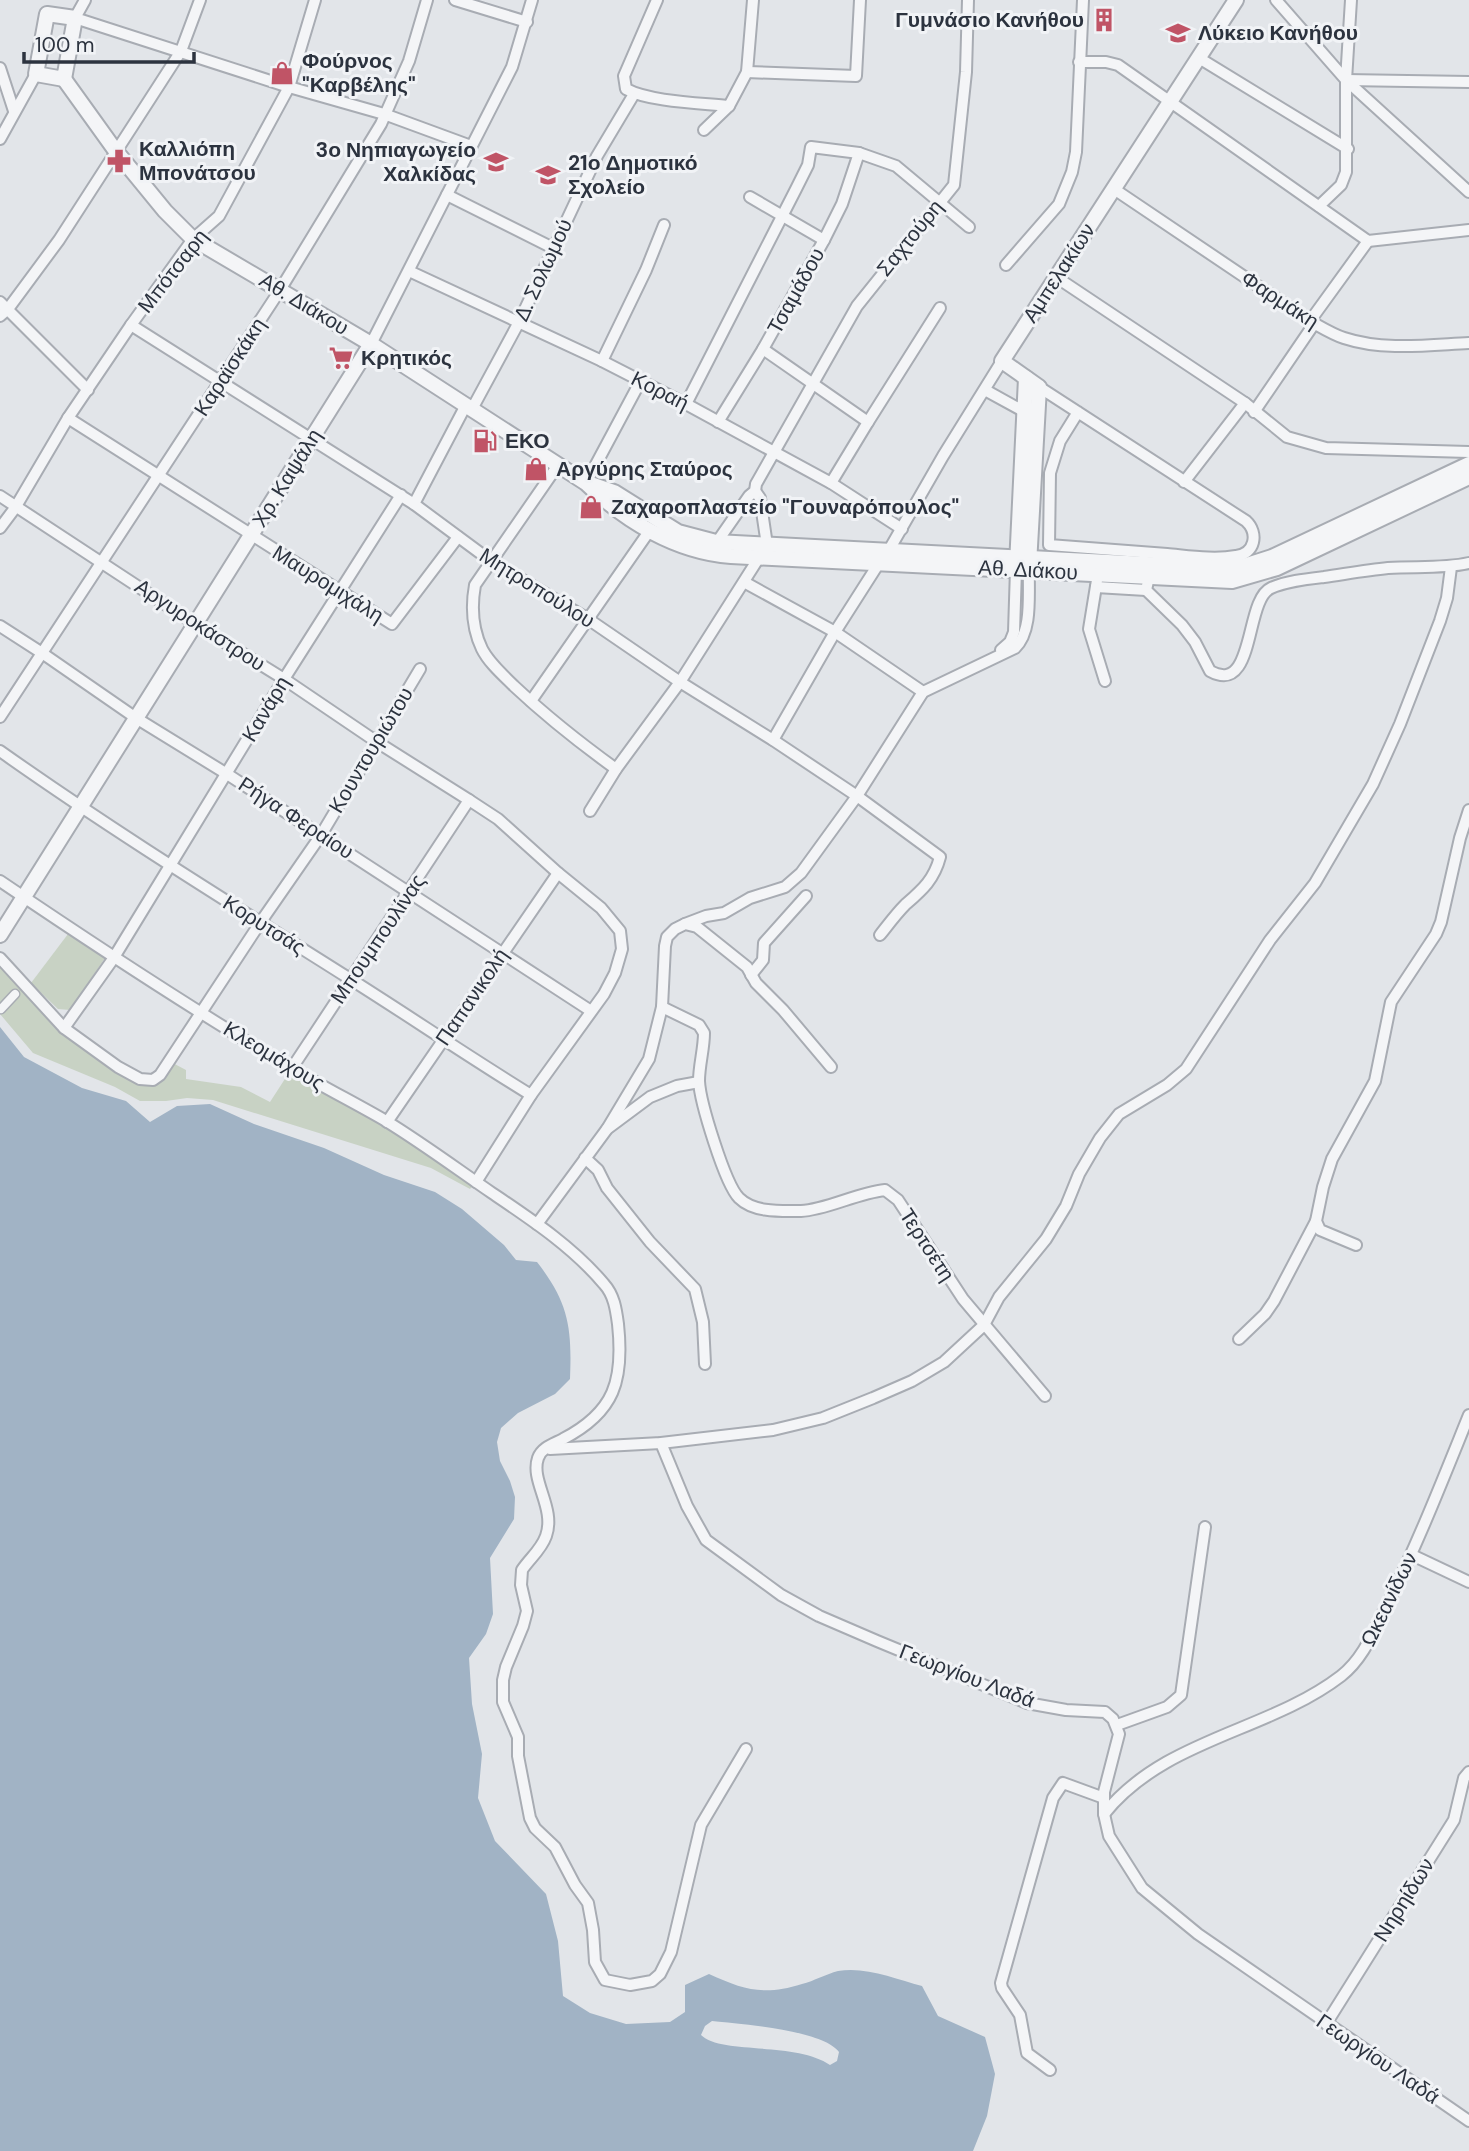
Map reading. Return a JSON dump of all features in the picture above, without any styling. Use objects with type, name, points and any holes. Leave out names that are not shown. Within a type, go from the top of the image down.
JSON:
[{"type":"street","points":[[36,74],[64,79],[75,19],[85,0]]},
{"type":"street","points":[[88,390],[3,309],[59,240],[180,51],[200,0]]},
{"type":"street","name":"Μπότσαρη","points":[[0,528],[15,508],[68,418],[131,326],[193,239],[219,216],[289,87],[315,0]]},
{"type":"street","name":"Καραϊσκάκη","points":[[0,717],[280,290],[384,114],[409,61],[427,0]]},
{"type":"street","points":[[455,0],[527,22]]},
{"type":"street","name":"Χρ. Καψάλη","points":[[0,935],[371,344],[512,67],[532,0]]},
{"type":"street","name":"Δ. Σολωμού","points":[[469,407],[519,322],[630,92],[624,76],[657,0]]},
{"type":"street","points":[[704,130],[729,106],[747,72],[753,0]]},
{"type":"street","points":[[747,72],[856,76],[860,0]]},
{"type":"street","name":"Σαχτούρη","points":[[717,542],[755,491],[756,484],[856,306],[954,185],[966,72],[968,0]]},
{"type":"street","points":[[1006,265],[1059,204],[1072,172],[1076,152],[1083,0]]},
{"type":"street","name":"Αμπελακίων","points":[[889,550],[1002,361],[1236,0]]},
{"type":"street","points":[[1276,0],[1346,80],[1469,192]]},
{"type":"street","points":[[1319,206],[1341,185],[1346,172],[1346,80],[1351,0]]},
{"type":"street","points":[[0,139],[36,74],[47,7],[75,19],[289,87],[384,114],[471,146]]},
{"type":"street","points":[[1199,58],[1348,149]]},
{"type":"street","points":[[1080,62],[1118,65],[1368,241],[1469,230]]},
{"type":"street","points":[[0,68],[14,111]]},
{"type":"street","name":"Αθ. Διάκου","points":[[64,79],[116,150],[193,239],[371,344],[586,483],[607,503],[650,530],[688,549],[716,555],[889,550],[1023,564],[1097,580],[1148,584],[1232,581],[1262,574],[1469,477]]},
{"type":"street","points":[[1346,80],[1469,82]]},
{"type":"street","points":[[630,92],[729,106]]},
{"type":"street","points":[[686,404],[808,165],[811,147],[873,156],[896,166],[969,227]]},
{"type":"street","name":"Τσαμάδου","points":[[718,422],[763,349],[824,240],[842,204],[859,153]]},
{"type":"street","name":"Φαρμάκη","points":[[1114,189],[1312,322],[1342,337],[1366,344],[1410,346],[1469,343]]},
{"type":"street","points":[[447,195],[554,248]]},
{"type":"street","points":[[750,197],[824,240]]},
{"type":"street","points":[[603,361],[664,225]]},
{"type":"street","points":[[1254,412],[1368,241]]},
{"type":"street","name":"Κοραή","points":[[409,271],[603,361],[686,404],[831,483],[902,529]]},
{"type":"street","points":[[1056,277],[1245,403],[1287,437],[1326,448],[1469,452]]},
{"type":"street","points":[[831,483],[940,308]]},
{"type":"street","name":"Μητροπούλου","points":[[131,326],[401,495],[491,561],[588,619],[680,682],[773,740],[857,796],[940,857],[937,872],[928,885],[903,907],[880,935]]},
{"type":"street","points":[[763,349],[868,422]]},
{"type":"street","points":[[1002,361],[1251,525],[1254,538],[1249,551],[1237,556],[1206,557],[1049,545],[1050,473],[1060,441],[1078,412]]},
{"type":"street","points":[[586,483],[640,382]]},
{"type":"street","points":[[1023,564],[1025,412],[1033,382]]},
{"type":"street","points":[[537,1224],[607,1129],[649,1059],[662,1007],[667,937],[685,924],[724,913],[750,898],[785,887],[801,873],[857,796],[923,692],[992,659],[1010,642],[1014,632],[1023,564],[1033,382]]},
{"type":"street","points":[[985,390],[1025,412]]},
{"type":"street","points":[[1184,482],[1245,403]]},
{"type":"street","points":[[414,504],[469,407]]},
{"type":"street","name":"Μαυρομιχάλη","points":[[68,418],[392,624],[458,537]]},
{"type":"street","name":"Αθ. Διάκου","points":[[586,483],[614,492],[678,532],[763,552],[879,563],[1216,568],[1244,566],[1272,557],[1469,464]]},
{"type":"street","points":[[558,465],[475,585],[472,600],[474,624],[483,650],[497,669],[563,730],[616,769]]},
{"type":"street","points":[[590,811],[616,769],[680,682],[763,552],[760,498],[755,491]]},
{"type":"street","name":"Κανάρη","points":[[64,1028],[113,958],[284,679],[401,495]]},
{"type":"street","name":"Αργυροκάστρου","points":[[0,496],[284,679],[467,804],[498,819],[601,908],[620,931],[622,949],[615,973],[591,1011]]},
{"type":"street","points":[[531,701],[650,530]]},
{"type":"street","points":[[773,740],[835,632],[879,563]]},
{"type":"street","points":[[1148,584],[1195,642],[1210,671],[1220,675],[1232,672],[1241,662],[1248,648],[1258,604],[1271,588],[1305,579],[1388,568],[1451,567],[1469,564]]},
{"type":"street","points":[[746,1749],[701,1825],[671,1952],[660,1974],[652,1981],[630,1985],[605,1980],[595,1962],[588,1903],[555,1847],[535,1828],[530,1818],[518,1756],[518,1737],[503,1702],[506,1668],[527,1611],[521,1585],[522,1570],[538,1552],[548,1531],[547,1503],[536,1469],[540,1454],[543,1450],[662,1443],[773,1430],[822,1418],[912,1381],[944,1362],[984,1325],[999,1297],[1046,1240],[1100,1138],[1119,1114],[1167,1085],[1186,1069],[1270,940],[1327,863],[1373,784],[1399,724],[1440,621],[1447,598],[1451,567]]},
{"type":"street","points":[[1097,580],[1090,629],[1105,681]]},
{"type":"street","points":[[744,582],[835,632],[923,692]]},
{"type":"street","name":"Ρήγα Φεραίου","points":[[0,626],[136,718],[227,774],[591,1011]]},
{"type":"street","name":"Κουντουριώτου","points":[[64,1028],[140,1079],[153,1080],[160,1075],[321,835],[420,668]]},
{"type":"street","name":"Κορυτσάς","points":[[0,751],[169,866],[531,1095]]},
{"type":"street","name":"Μπουμπουλίνας","points":[[292,1068],[467,804]]},
{"type":"street","points":[[1239,1339],[1265,1314],[1274,1301],[1316,1221],[1332,1160],[1375,1081],[1391,1002],[1436,934],[1441,922],[1469,810]]},
{"type":"street","name":"Παπανικολή","points":[[387,1122],[558,873]]},
{"type":"street","name":"Κλεομάχους","points":[[0,881],[113,958],[292,1068],[387,1122],[547,1231],[592,1272],[612,1297],[618,1326],[614,1385],[602,1412],[584,1428],[543,1450]]},
{"type":"street","points":[[751,975],[762,960],[764,943],[806,896]]},
{"type":"street","points":[[685,924],[697,927],[747,967],[756,983],[783,1010],[831,1068]]},
{"type":"street","points":[[1,961],[64,1028]]},
{"type":"street","points":[[1,1009],[15,994]]},
{"type":"street","name":"Τερτσέτη","points":[[662,1007],[699,1026],[704,1033],[699,1082],[722,1162],[739,1198],[754,1208],[805,1211],[868,1192],[885,1190],[898,1200],[963,1299],[1045,1396]]},
{"type":"street","points":[[476,1182],[531,1095],[591,1011]]},
{"type":"street","points":[[607,1129],[650,1097],[677,1086],[699,1082]]},
{"type":"street","points":[[585,1158],[597,1170],[607,1188],[650,1242],[695,1289],[703,1322],[705,1364]]},
{"type":"street","points":[[1316,1221],[1320,1230],[1356,1245]]},
{"type":"street","name":"Ωκεανίδων","points":[[1104,1814],[1119,1796],[1146,1776],[1200,1744],[1286,1709],[1343,1675],[1362,1654],[1412,1555],[1469,1415]]},
{"type":"street","name":"Γεωργίου Λαδά","points":[[662,1443],[687,1506],[706,1540],[781,1595],[818,1616],[1027,1703],[1066,1710],[1105,1712],[1117,1725],[1118,1742],[1104,1798],[1104,1814],[1109,1836],[1142,1888],[1198,1934],[1469,2121]]},
{"type":"street","points":[[1117,1725],[1167,1707],[1181,1695],[1205,1527]]},
{"type":"street","points":[[1412,1555],[1469,1582]]},
{"type":"street","name":"Νηρηίδων","points":[[1326,2024],[1454,1820],[1464,1778],[1469,1772]]},
{"type":"street","points":[[1050,2070],[1027,2053],[1020,2015],[1001,1983],[1059,1786],[1063,1783],[1104,1798]]},
{"type":"green space","points":[[68,934],[105,958],[70,1010],[58,1009],[31,983]]},
{"type":"green space","points":[[0,958],[59,1024],[118,1067],[153,1080],[169,1061],[186,1070],[186,1079],[241,1087],[270,1102],[292,1068],[476,1182],[470,1189],[431,1168],[213,1100],[187,1098],[140,1101],[115,1087],[33,1053],[0,1014]]},
{"type":"water","points":[[0,1027],[24,1057],[82,1088],[126,1101],[150,1122],[177,1106],[210,1104],[254,1124],[324,1148],[384,1175],[435,1192],[462,1209],[504,1245],[516,1260],[537,1262],[556,1290],[569,1330],[570,1379],[555,1394],[518,1413],[501,1428],[497,1442],[500,1461],[515,1497],[514,1519],[490,1558],[493,1614],[486,1634],[469,1658],[472,1704],[482,1754],[478,1798],[495,1841],[546,1894],[558,1941],[563,1996],[590,2013],[626,2024],[670,2022],[685,2012],[685,1985],[709,1974],[754,1990],[776,1990],[838,1971],[859,1970],[922,1986],[938,2016],[985,2037],[995,2074],[987,2116],[973,2151],[0,2151]],"holes":[[[712,2021],[780,2029],[816,2038],[830,2044],[839,2052],[837,2061],[830,2065],[798,2053],[711,2041],[701,2035],[705,2026]]]},
{"type":"place","name":"Γυμνάσιο Κανήθου","points":[[1104,20]]},
{"type":"place","name":"Λύκειο Κανήθου","points":[[1178,33]]},
{"type":"place","name":"Φούρνος \"Καρβέλης\"","points":[[282,73]]},
{"type":"place","name":"Καλλιόπη Μπονάτσου","points":[[119,161]]},
{"type":"place","name":"3ο Νηπιαγωγείο Χαλκίδας","points":[[496,162]]},
{"type":"place","name":"21ο Δημοτικό Σχολείο","points":[[548,175]]},
{"type":"place","name":"Κρητικός","points":[[341,358]]},
{"type":"place","name":"ΕΚΟ","points":[[485,441]]},
{"type":"place","name":"Αργύρης Σταύρος","points":[[536,469]]},
{"type":"place","name":"Ζαχαροπλαστείο \"Γουναρόπουλος\"","points":[[591,507]]}]
